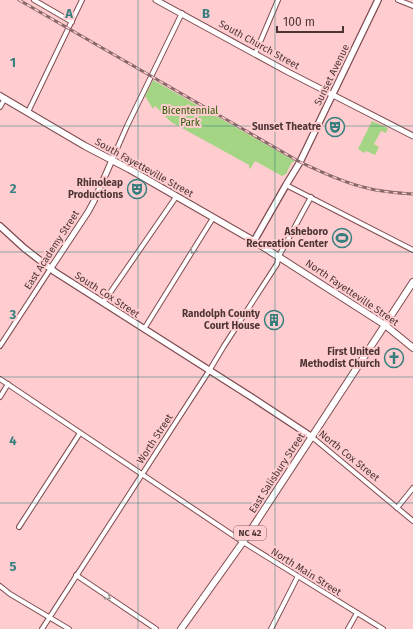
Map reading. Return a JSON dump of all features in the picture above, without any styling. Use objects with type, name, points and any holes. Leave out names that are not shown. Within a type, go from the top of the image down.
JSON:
[{"type":"main road","name":"Sunset Avenue","points":[[254,241],[300,162],[378,0]]},
{"type":"main road","name":"South Fayetteville Street","points":[[2,97],[79,143],[112,160],[279,256]]},
{"type":"main road","name":"South Cox Street","points":[[0,226],[24,248],[51,268],[209,371]]},
{"type":"main road","name":"North Fayetteville Street","points":[[279,256],[385,325],[413,348]]},
{"type":"main road","name":"NC 42","points":[[385,325],[413,282]]},
{"type":"main road","name":"East Salisbury Street","points":[[181,629],[243,542],[385,325]]},
{"type":"main road","name":"North Cox Street","points":[[209,371],[312,437]]},
{"type":"street","points":[[34,0],[72,22]]},
{"type":"street","points":[[28,112],[82,0]]},
{"type":"street","name":"South Church Street","points":[[156,0],[288,72],[413,136]]},
{"type":"street","points":[[255,54],[278,0]]},
{"type":"street","points":[[398,0],[413,6]]},
{"type":"street","points":[[112,160],[182,14]]},
{"type":"street","points":[[0,107],[2,97]]},
{"type":"street","name":"East Academy Street","points":[[0,346],[88,212],[112,160]]},
{"type":"street","points":[[286,185],[413,250]]},
{"type":"street","points":[[103,303],[176,197]]},
{"type":"street","name":"Worth Street","points":[[42,629],[277,264],[279,256],[312,197]]},
{"type":"street","points":[[144,329],[213,218]]},
{"type":"street","name":"North Main Street","points":[[0,379],[243,542],[383,629]]},
{"type":"street","points":[[0,397],[8,384]]},
{"type":"street","points":[[19,527],[80,433]]},
{"type":"street","name":"North Cox Street","points":[[312,437],[413,521]]},
{"type":"street","points":[[397,508],[413,488]]},
{"type":"street","points":[[76,575],[156,629]]},
{"type":"street","points":[[271,629],[298,576]]},
{"type":"street","points":[[0,586],[10,594],[69,629]]},
{"type":"street","points":[[348,629],[357,613]]},
{"type":"green space","name":"Bicentennial Park","points":[[153,80],[295,161],[292,162],[286,174],[282,176],[255,161],[250,169],[249,165],[171,122],[155,106],[153,109],[145,96]]},
{"type":"green space","points":[[372,121],[388,128],[386,133],[381,131],[374,144],[379,147],[375,155],[366,151],[364,153],[358,149]]},
{"type":"railway","points":[[19,0],[300,162],[333,177],[358,186],[384,191],[413,194]]},
{"type":"place","name":"Sunset Theatre","points":[[335,127]]},
{"type":"place","name":"Rhinoleap Productions","points":[[137,189]]},
{"type":"place","name":"Asheboro Recreation Center","points":[[342,238]]},
{"type":"place","name":"Randolph County Court House","points":[[274,320]]},
{"type":"place","name":"First United Methodist Church","points":[[394,358]]}]
